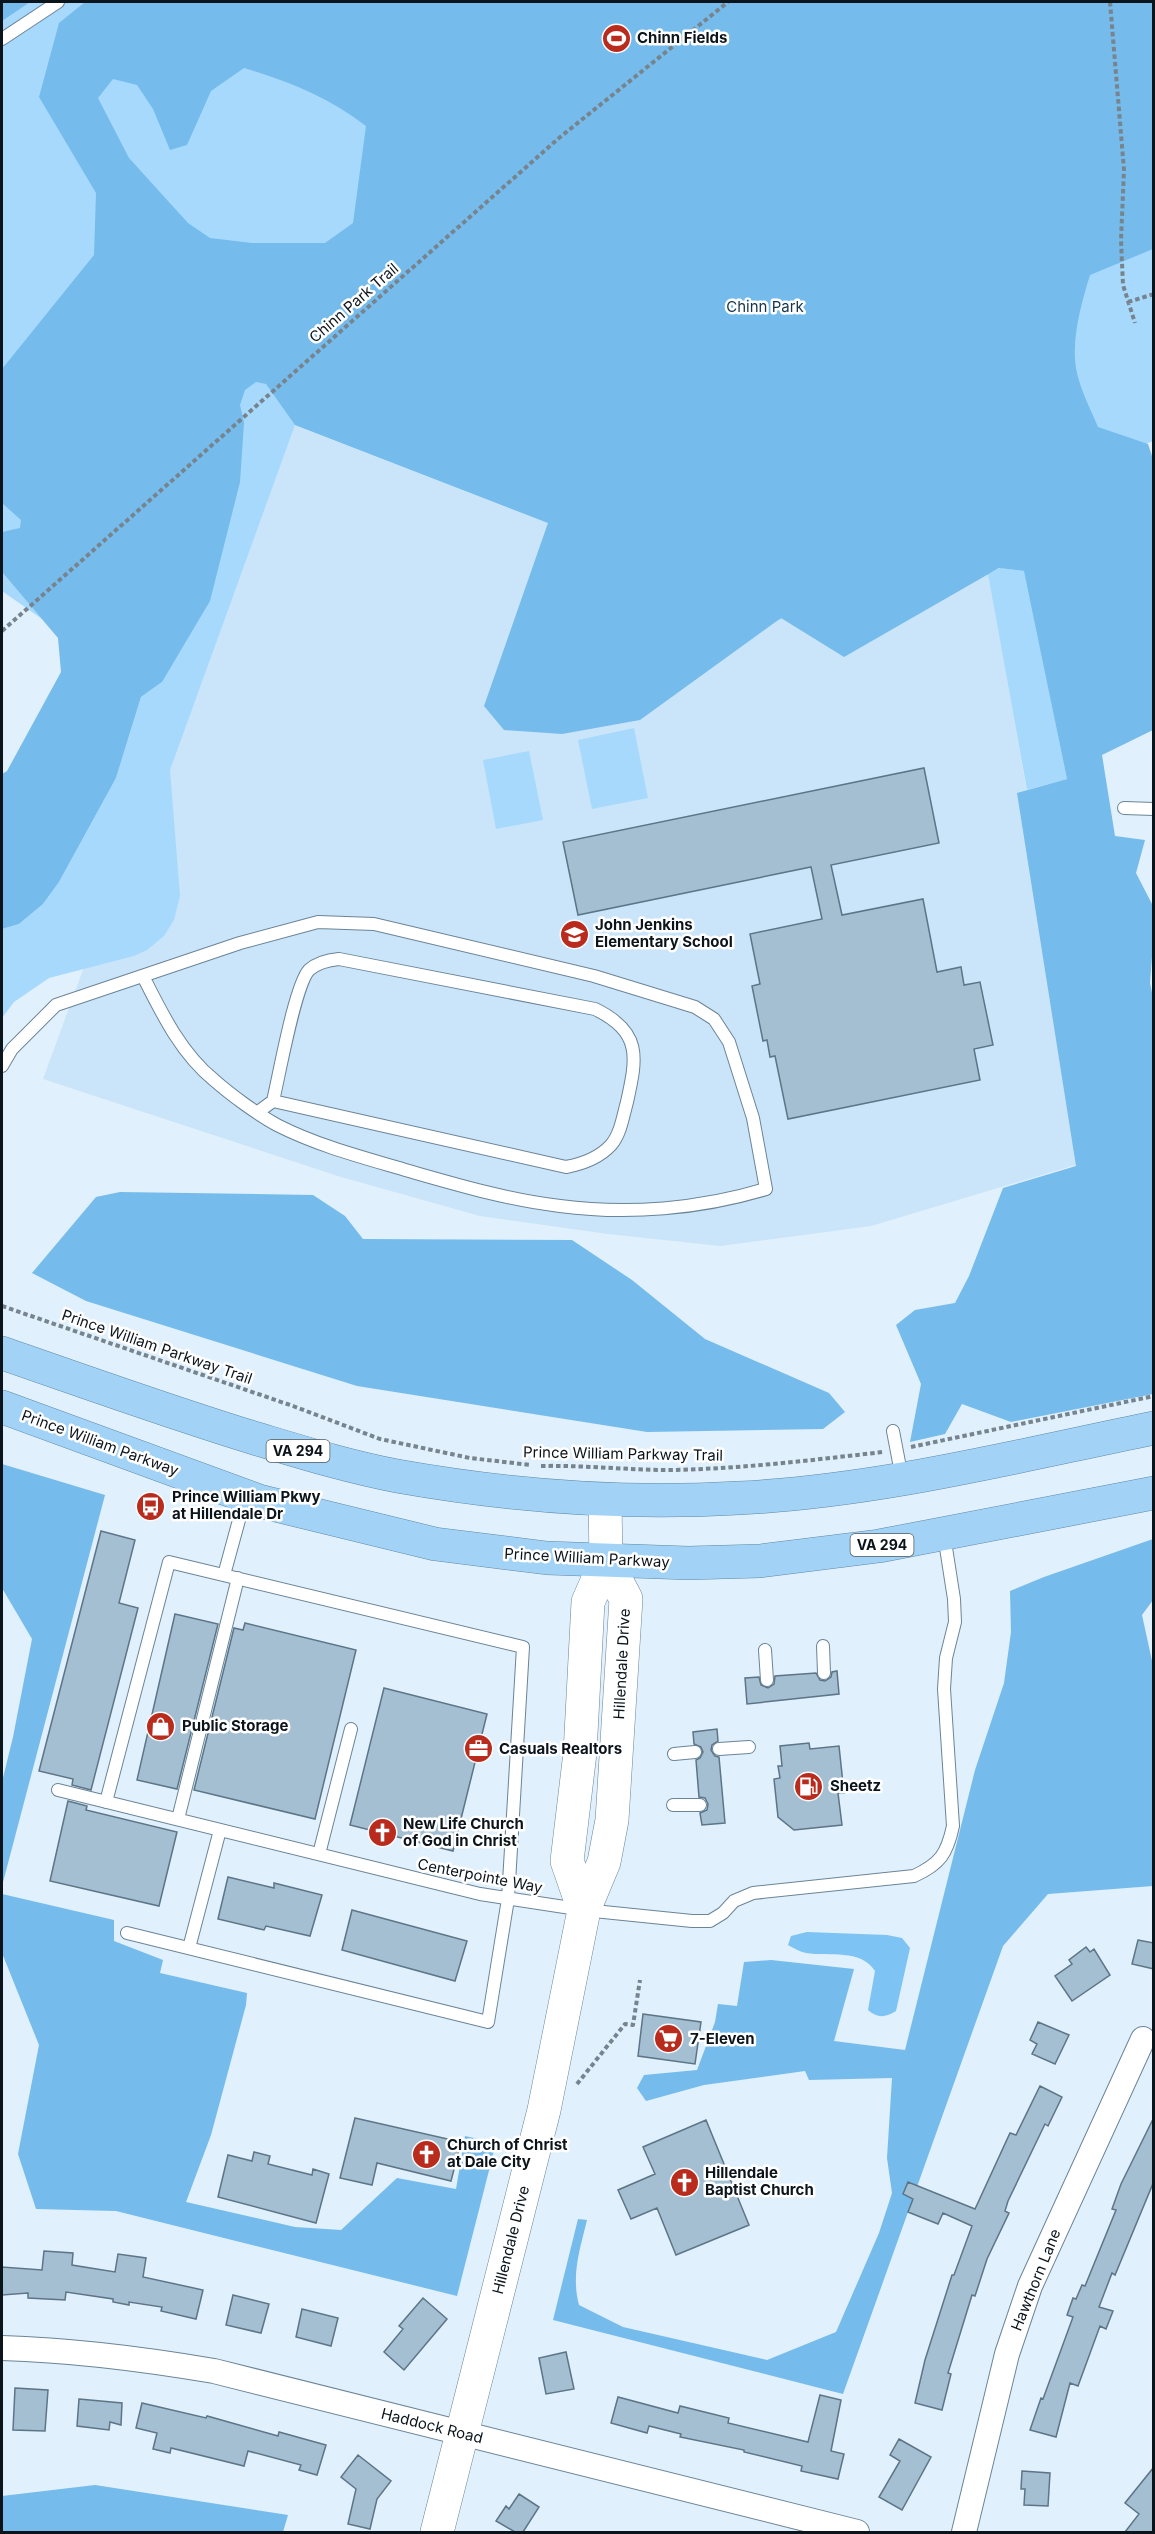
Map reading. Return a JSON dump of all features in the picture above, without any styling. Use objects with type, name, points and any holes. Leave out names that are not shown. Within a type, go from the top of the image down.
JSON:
[{"type":"highway","name":"VA 294","points":[[2,1353],[201,1421],[347,1464],[397,1475],[517,1493],[605,1500],[668,1501],[741,1498],[840,1489],[899,1465],[1154,1428]]},
{"type":"highway","name":"Prince William Parkway","points":[[2,1407],[246,1496],[298,1512],[435,1544],[540,1558],[688,1563],[760,1561],[879,1546],[1154,1493]]},
{"type":"main road","points":[[584,1910],[567,1861],[580,1753],[588,1602],[606,1561],[605,1500]]},
{"type":"main road","name":"Hillendale Drive","points":[[437,2532],[544,2110],[584,1910]]},
{"type":"street","name":"Hawthorn Lane","points":[[964,2532],[1007,2354],[1030,2286],[1143,2039]]},
{"type":"street","name":"Haddock Road","points":[[2,2348],[51,2349],[145,2359],[214,2371],[857,2532]]},
{"type":"lane","points":[[2,39],[58,2]]},
{"type":"lane","points":[[1124,808],[1154,809]]},
{"type":"lane","points":[[2,1066],[12,1049],[56,1005],[143,976],[240,944],[318,922],[374,924],[594,976],[694,1007],[714,1019],[729,1042],[753,1118],[766,1189],[733,1199],[687,1206],[633,1210],[560,1206],[465,1187],[338,1150],[276,1124],[213,1080],[185,1050],[143,976]]},
{"type":"lane","points":[[258,1112],[273,1101],[299,992],[308,971],[316,964],[339,958],[595,1010],[612,1018],[623,1028],[632,1047],[635,1063],[621,1125],[611,1144],[596,1157],[581,1164],[566,1167],[273,1101]]},
{"type":"lane","points":[[893,1431],[899,1465]]},
{"type":"lane","points":[[224,1575],[246,1496]]},
{"type":"lane","name":"Centerpointe Way","points":[[58,1790],[480,1894],[584,1910],[692,1922],[710,1920],[723,1913],[734,1901],[753,1893],[914,1876],[928,1869],[940,1859],[949,1845],[953,1826],[944,1689],[946,1658],[955,1622],[954,1599],[944,1534]]},
{"type":"lane","points":[[106,1802],[170,1562],[523,1647],[508,1899],[488,2022],[128,1933]]},
{"type":"lane","points":[[178,1819],[238,1578]]},
{"type":"lane","points":[[823,1646],[824,1673]]},
{"type":"lane","points":[[765,1650],[767,1680]]},
{"type":"lane","points":[[319,1854],[351,1729]]},
{"type":"lane","points":[[719,1749],[749,1747]]},
{"type":"lane","points":[[674,1754],[695,1752]]},
{"type":"lane","points":[[673,1805],[700,1805]]},
{"type":"lane","points":[[189,1948],[220,1830]]},
{"type":"path","name":"Chinn Park Trail","points":[[2,631],[559,138],[728,2]]},
{"type":"path","points":[[1110,2],[1122,124],[1123,285],[1135,322]]},
{"type":"path","points":[[1128,302],[1154,294]]},
{"type":"path","name":"Prince William Parkway Trail","points":[[2,1306],[293,1406],[380,1439],[470,1458],[540,1466],[582,1465],[679,1470],[899,1465],[1154,1396]]},
{"type":"path","points":[[574,2087],[625,2025],[633,2025],[640,1980]]},
{"type":"shaded area","name":"John Jenkins Elementary School","points":[[284,421],[548,523],[488,696],[987,566],[1092,1160],[871,1226],[720,1246],[608,1234],[480,1216],[341,1177],[43,1079]]},
{"type":"shaded area","points":[[807,1932],[887,1935],[902,1938],[910,1948],[896,2011],[881,2016],[868,2010],[875,1971],[861,1959],[844,1955],[806,1953],[788,1945],[791,1936]]},
{"type":"green space","name":"Chinn Park","points":[[2,2],[1153,2],[1153,441],[1032,491],[987,566],[488,696],[548,523],[295,425],[170,770],[180,896],[174,920],[164,936],[147,950],[134,956],[49,978],[14,1002],[2,1018],[2,929],[19,924],[43,904],[59,882],[116,778],[141,697],[162,682],[7,531],[2,532]]},
{"type":"green space","points":[[2,2],[30,2],[2,21]]},
{"type":"green space","name":"Chinn Park","points":[[85,2],[1153,2],[1153,249],[1090,275],[1080,311],[1075,361],[1079,380],[1098,427],[1148,444],[1153,459],[1153,730],[1102,755],[1115,836],[1145,840],[1136,873],[1153,906],[1150,983],[1154,1002],[1153,1394],[1011,1422],[962,1404],[945,1434],[910,1442],[921,1384],[896,1325],[915,1310],[955,1303],[969,1276],[1003,1188],[1076,1166],[1017,793],[1067,779],[1024,571],[999,568],[844,657],[781,618],[640,720],[562,734],[504,730],[484,706],[548,523],[295,425],[266,384],[256,382],[245,390],[240,405],[244,423],[240,482],[210,601],[162,682],[141,697],[116,778],[59,882],[43,904],[19,924],[2,929],[2,774],[7,771],[61,672],[58,638],[2,572],[2,532],[20,528],[21,520],[2,503],[2,369],[94,255],[96,193],[39,97],[59,23]],"holes":[[[244,68],[323,99],[366,126],[353,223],[325,243],[252,243],[210,238],[188,223],[129,158],[98,98],[113,79],[137,85],[153,109],[170,150],[187,145],[211,91]]]},
{"type":"green space","points":[[1000,568],[1025,571],[1067,779],[1027,790],[988,574]]},
{"type":"green space","points":[[2,572],[42,619],[2,591]]},
{"type":"green space","points":[[634,728],[648,798],[592,809],[578,740]]},
{"type":"green space","points":[[529,751],[543,820],[496,829],[483,760]]},
{"type":"green space","points":[[120,1192],[313,1195],[345,1216],[363,1239],[572,1240],[632,1280],[705,1339],[829,1393],[845,1412],[823,1429],[647,1432],[357,1386],[86,1301],[32,1273],[96,1197]]},
{"type":"green space","points":[[2,1464],[105,1495],[2,1886],[2,1782],[32,1639],[2,1588]]},
{"type":"green space","points":[[1153,1539],[1153,1600],[1142,1615],[1154,1670],[1153,1886],[1048,1894],[1003,1946],[843,2394],[553,2320],[578,2219],[587,2220],[576,2273],[579,2305],[623,2327],[767,2360],[836,2332],[879,2233],[892,2193],[887,2158],[892,2078],[809,2080],[805,2071],[704,2085],[646,2101],[637,2088],[644,2075],[697,2070],[715,2022],[718,2004],[737,2006],[744,1962],[771,1960],[854,1969],[834,2041],[905,2050],[975,1770],[1004,1683],[1011,1632],[1010,1591]]},
{"type":"green space","points":[[2,1894],[114,1920],[114,1941],[163,1960],[160,1973],[247,1993],[246,2005],[211,2135],[186,2202],[295,2227],[341,2230],[397,2178],[456,2189],[465,2136],[496,2143],[457,2296],[116,2211],[36,2209],[18,2154],[39,2045],[2,1953]]},
{"type":"green space","points":[[95,2485],[288,2515],[283,2532],[2,2532],[2,2496]]},
{"type":"building","points":[[924,768],[939,843],[831,865],[842,915],[923,899],[937,972],[961,967],[964,985],[980,982],[993,1045],[974,1049],[980,1080],[788,1119],[775,1056],[770,1057],[767,1040],[763,1041],[752,986],[760,984],[750,934],[822,919],[811,867],[578,915],[563,842]]},
{"type":"building","points":[[101,1531],[135,1540],[119,1603],[138,1608],[91,1790],[72,1785],[73,1779],[39,1771]]},
{"type":"building","points":[[175,1614],[218,1624],[177,1789],[137,1780]]},
{"type":"building","points":[[245,1623],[356,1650],[315,1819],[194,1790],[234,1628],[243,1630]]},
{"type":"building","points":[[837,1671],[839,1694],[747,1704],[745,1678],[759,1677],[761,1685],[768,1688],[774,1684],[775,1676],[816,1673],[820,1680],[825,1681],[831,1677],[832,1672]]},
{"type":"building","points":[[384,1688],[487,1714],[453,1851],[350,1825]]},
{"type":"building","points":[[717,1729],[718,1741],[712,1745],[711,1750],[715,1756],[719,1757],[725,1823],[702,1825],[700,1813],[707,1810],[708,1804],[705,1798],[699,1797],[696,1760],[703,1752],[701,1747],[694,1744],[693,1732]]},
{"type":"building","name":"Sheetz","points":[[809,1743],[810,1749],[839,1746],[844,1793],[838,1793],[842,1825],[794,1830],[778,1817],[774,1779],[780,1778],[778,1766],[782,1766],[780,1746]]},
{"type":"building","points":[[68,1801],[87,1806],[86,1810],[177,1832],[159,1906],[50,1881]]},
{"type":"building","points":[[228,1877],[274,1888],[274,1883],[322,1895],[310,1936],[266,1926],[264,1930],[218,1919]]},
{"type":"building","points":[[352,1910],[467,1941],[455,1981],[342,1950]]},
{"type":"building","points":[[1138,1940],[1154,1943],[1154,1969],[1132,1964]]},
{"type":"building","points":[[1086,1947],[1090,1952],[1094,1949],[1110,1975],[1072,2001],[1055,1976],[1072,1964],[1069,1960]]},
{"type":"building","name":"7-Eleven","points":[[643,2014],[701,2022],[695,2064],[638,2056]]},
{"type":"building","points":[[1038,2022],[1069,2035],[1055,2064],[1032,2054],[1037,2044],[1030,2040]]},
{"type":"building","points":[[1040,2086],[1062,2097],[1048,2126],[1045,2124],[1008,2201],[1005,2211],[1009,2213],[987,2259],[975,2296],[972,2295],[948,2373],[951,2374],[942,2410],[915,2403],[925,2360],[952,2275],[954,2275],[972,2226],[943,2213],[938,2224],[908,2212],[913,2199],[903,2194],[908,2182],[975,2209],[1010,2133],[1016,2135]]},
{"type":"building","points":[[1154,2117],[1154,2181],[1115,2275],[1112,2273],[1099,2307],[1113,2311],[1106,2329],[1100,2326],[1078,2386],[1070,2383],[1056,2437],[1030,2430],[1073,2317],[1067,2315],[1073,2298],[1076,2299],[1082,2285],[1085,2286],[1116,2210],[1112,2209],[1121,2184]]},
{"type":"building","points":[[355,2118],[461,2142],[451,2181],[377,2163],[372,2185],[340,2178]]},
{"type":"building","name":"Hillendale Baptist Church","points":[[706,2120],[749,2225],[676,2255],[657,2208],[631,2219],[618,2190],[655,2174],[643,2147]]},
{"type":"building","points":[[254,2152],[270,2156],[268,2164],[312,2175],[313,2169],[329,2174],[316,2223],[218,2197],[228,2155],[252,2161]]},
{"type":"building","points":[[44,2251],[73,2253],[72,2265],[115,2272],[118,2254],[146,2258],[143,2277],[203,2290],[196,2319],[161,2311],[162,2307],[129,2302],[129,2305],[113,2302],[113,2299],[66,2292],[65,2300],[28,2298],[28,2293],[2,2295],[2,2267],[42,2270]]},
{"type":"building","points":[[233,2295],[269,2304],[261,2333],[226,2325]]},
{"type":"building","points":[[423,2298],[447,2319],[404,2370],[384,2352],[403,2329],[399,2326]]},
{"type":"building","points":[[302,2309],[338,2318],[331,2346],[296,2337]]},
{"type":"building","points":[[566,2352],[574,2389],[546,2394],[539,2358]]},
{"type":"building","points":[[15,2388],[48,2390],[45,2431],[13,2430]]},
{"type":"building","points":[[820,2395],[841,2400],[831,2451],[844,2454],[838,2479],[801,2471],[802,2466],[744,2452],[744,2450],[680,2437],[681,2434],[649,2426],[647,2433],[611,2423],[618,2397],[678,2413],[680,2406],[729,2418],[728,2423],[808,2442]]},
{"type":"building","points":[[79,2399],[122,2403],[121,2425],[110,2422],[109,2430],[77,2426]]},
{"type":"building","points":[[142,2403],[206,2418],[207,2416],[278,2436],[279,2432],[326,2445],[317,2475],[299,2470],[301,2465],[248,2451],[244,2466],[171,2448],[170,2453],[153,2449],[157,2433],[136,2428]]},
{"type":"building","points":[[899,2439],[931,2457],[902,2510],[879,2497],[900,2461],[890,2455]]},
{"type":"building","points":[[358,2455],[391,2481],[377,2499],[370,2529],[348,2524],[356,2489],[341,2477]]},
{"type":"building","points":[[1154,2467],[1154,2532],[1125,2532],[1139,2514],[1125,2503]]},
{"type":"building","points":[[1022,2471],[1050,2473],[1048,2506],[1024,2505],[1025,2489],[1021,2489]]},
{"type":"building","points":[[519,2494],[539,2507],[523,2532],[515,2532],[496,2521],[506,2506],[509,2509]]},
{"type":"place","name":"Chinn Fields","points":[[616,38]]},
{"type":"place","name":"John Jenkins Elementary School","points":[[574,934]]},
{"type":"place","name":"Prince William Pkwy at Hillendale Dr","points":[[151,1506]]},
{"type":"place","name":"Public Storage","points":[[161,1726]]},
{"type":"place","name":"Casuals Realtors","points":[[478,1749]]},
{"type":"place","name":"Sheetz","points":[[809,1786]]},
{"type":"place","name":"New Life Church of God in Christ","points":[[382,1833]]},
{"type":"place","name":"7-Eleven","points":[[669,2039]]},
{"type":"place","name":"Church of Christ at Dale City","points":[[426,2154]]},
{"type":"place","name":"Hillendale Baptist Church","points":[[684,2182]]}]
